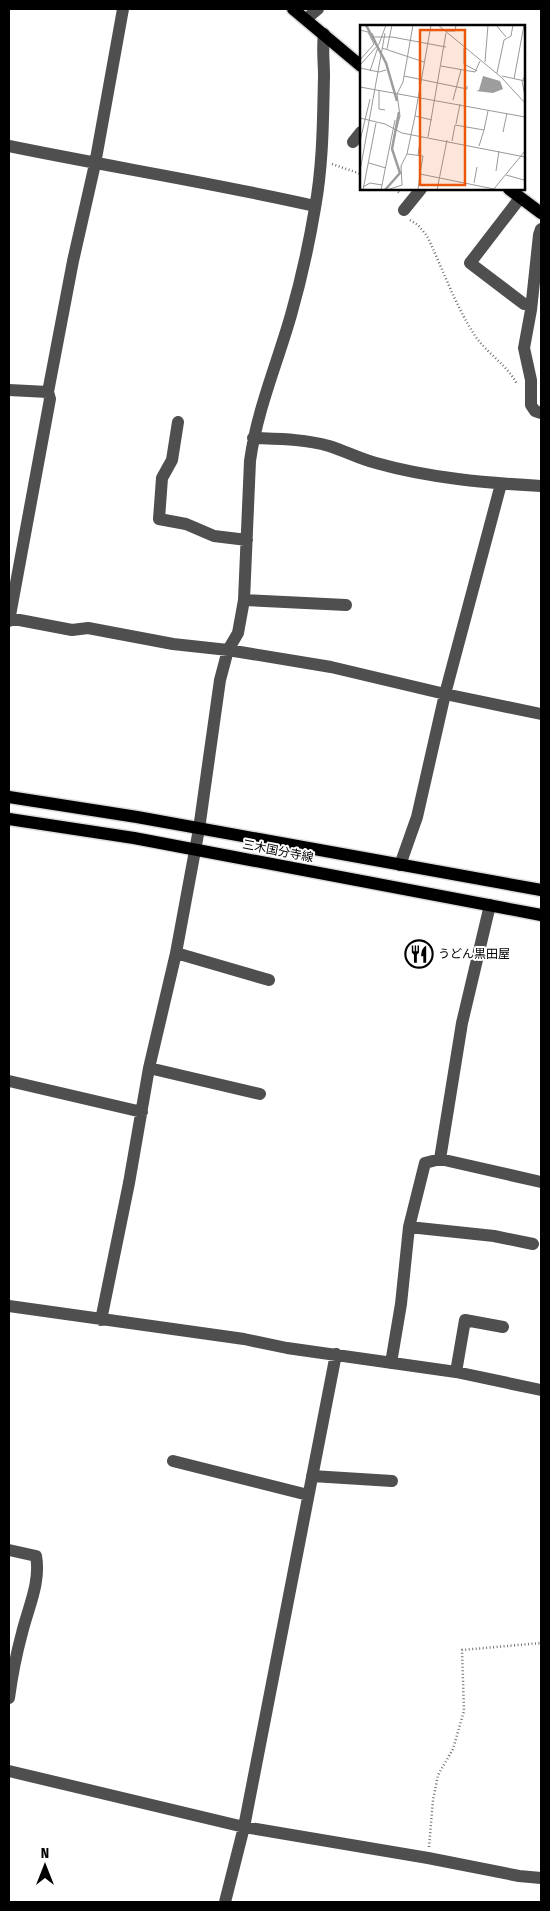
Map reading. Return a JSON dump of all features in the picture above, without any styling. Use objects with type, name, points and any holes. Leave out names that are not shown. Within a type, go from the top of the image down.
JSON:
[{"type":"main road","points":[[293,9],[360,65]]},
{"type":"main road","points":[[510,190],[541,213]]},
{"type":"main road","name":"三木国分寺線","points":[[9,797],[138,817],[541,890]]},
{"type":"main road","name":"三木国分寺線","points":[[9,818],[195,850],[541,915]]},
{"type":"street","points":[[123,9],[95,164],[73,261],[48,392],[50,399],[9,619],[72,630],[88,628],[173,644],[228,650],[331,667],[541,714]]},
{"type":"street","points":[[306,19],[318,9]]},
{"type":"street","points":[[101,1320],[149,1068],[176,953],[199,829],[220,680],[228,650],[238,633],[244,600],[250,461],[253,438],[291,315],[315,206],[321,159],[324,34]]},
{"type":"street","points":[[9,146],[95,164],[257,193],[315,206]]},
{"type":"street","points":[[404,210],[421,190]]},
{"type":"street","points":[[520,198],[470,263],[524,304]]},
{"type":"street","points":[[541,229],[531,310],[524,348],[531,380],[531,405],[534,411],[541,413]]},
{"type":"street","points":[[9,390],[48,392]]},
{"type":"street","points":[[178,422],[172,460],[162,478],[159,519],[186,524],[214,536],[246,540]]},
{"type":"street","points":[[253,438],[302,441],[328,446],[375,463],[444,477],[501,484],[541,486]]},
{"type":"street","points":[[400,865],[417,817],[445,694],[501,484]]},
{"type":"street","points":[[244,600],[346,605]]},
{"type":"street","points":[[440,1158],[462,1024],[490,905]]},
{"type":"street","points":[[176,953],[269,980]]},
{"type":"street","points":[[149,1068],[260,1094]]},
{"type":"street","points":[[9,1081],[142,1112]]},
{"type":"street","points":[[391,1363],[401,1304],[409,1227],[425,1163],[440,1158],[541,1182]]},
{"type":"street","points":[[409,1227],[494,1236],[533,1244]]},
{"type":"street","points":[[9,1309],[84,1316],[101,1320],[244,1339],[287,1348],[456,1372],[541,1390]]},
{"type":"street","points":[[456,1372],[465,1320],[503,1327]]},
{"type":"street","points":[[224,1902],[244,1827],[336,1354]]},
{"type":"street","points":[[173,1461],[308,1495]]},
{"type":"street","points":[[312,1476],[392,1481]]},
{"type":"street","points":[[9,1550],[36,1556],[38,1566],[33,1596],[12,1672],[9,1698]]},
{"type":"street","points":[[9,1771],[244,1827],[428,1858],[519,1876],[541,1878]]},
{"type":"path","points":[[321,159],[360,174]]},
{"type":"path","points":[[397,190],[400,194],[407,218],[418,225],[427,236],[472,332],[488,353],[502,364],[520,388]]},
{"type":"path","points":[[428,1858],[433,1800],[438,1775],[453,1749],[464,1711],[462,1650],[541,1643]]},
{"type":"place","name":"うどん黒田屋","points":[[419,954]]}]
